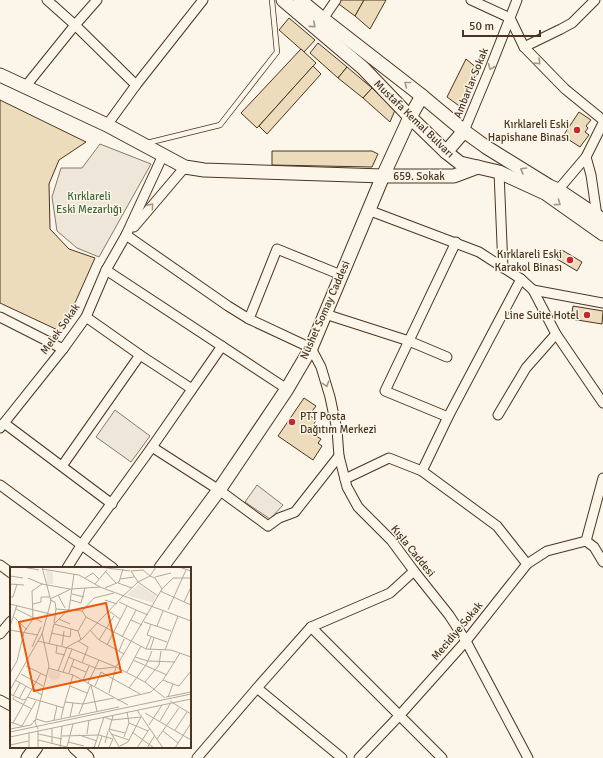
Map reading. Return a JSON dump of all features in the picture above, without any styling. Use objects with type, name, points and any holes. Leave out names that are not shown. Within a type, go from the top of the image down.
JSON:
[{"type":"street","points":[[47,0],[75,25],[136,85]]},
{"type":"street","points":[[25,88],[97,0]]},
{"type":"street","points":[[107,125],[136,85],[204,0]]},
{"type":"street","name":"Mustafa Kemal Bulvarı","points":[[283,0],[363,68],[410,117],[446,152],[460,163],[499,172],[545,193],[603,234]]},
{"type":"street","name":"Mustafa Kemal Bulvarı","points":[[300,0],[486,147],[558,190],[600,218]]},
{"type":"street","points":[[323,19],[336,0]]},
{"type":"street","points":[[471,0],[510,18],[524,47],[565,90],[603,122],[586,156],[558,190]]},
{"type":"street","name":"Ambarlar Sokak","points":[[464,131],[517,0]]},
{"type":"street","points":[[524,47],[572,23],[595,0]]},
{"type":"street","name":"659. Sokak","points":[[0,76],[107,125],[185,166],[204,170],[383,176],[454,176],[478,167]]},
{"type":"street","name":"Nüshet Somay Caddesi","points":[[163,567],[218,490],[287,389],[310,348],[383,176],[410,117],[422,96]]},
{"type":"street","points":[[446,152],[464,131]]},
{"type":"street","points":[[478,167],[486,147]]},
{"type":"street","name":"Melek Sokak","points":[[2,426],[63,349],[86,317],[106,270],[126,236],[163,155]]},
{"type":"street","points":[[586,156],[600,218]]},
{"type":"street","name":"Melek Sokak","points":[[126,236],[185,166]]},
{"type":"street","points":[[499,172],[503,268]]},
{"type":"street","points":[[368,210],[480,252],[521,279],[533,290],[556,334],[603,403]]},
{"type":"street","points":[[126,236],[249,319],[310,348]]},
{"type":"street","points":[[448,417],[385,391],[456,242]]},
{"type":"street","points":[[249,319],[277,249],[341,275]]},
{"type":"street","points":[[106,270],[287,389]]},
{"type":"street","points":[[422,471],[448,417],[521,279]]},
{"type":"street","points":[[533,290],[602,301]]},
{"type":"street","points":[[325,314],[409,341],[447,357]]},
{"type":"street","points":[[0,317],[63,349]]},
{"type":"street","points":[[86,317],[192,389]]},
{"type":"street","points":[[498,415],[526,368],[556,334]]},
{"type":"street","points":[[68,567],[82,544],[112,504],[222,346]]},
{"type":"street","name":"Kışla Caddesi","points":[[310,348],[320,367],[330,397],[337,430],[339,456],[347,487],[358,507],[391,540],[449,615],[466,641],[528,758]]},
{"type":"street","points":[[62,466],[140,355]]},
{"type":"street","points":[[2,426],[62,466],[112,504]]},
{"type":"street","points":[[152,447],[218,490],[268,526],[279,518],[295,512],[339,456]]},
{"type":"street","points":[[345,479],[389,458],[422,471],[497,526],[527,564]]},
{"type":"street","points":[[603,478],[586,541],[594,547],[603,562]]},
{"type":"street","points":[[0,485],[112,567]]},
{"type":"street","name":"Mecidiye Sokak","points":[[359,758],[466,641],[527,564],[547,551],[586,541]]},
{"type":"street","points":[[0,565],[10,571]]},
{"type":"street","points":[[197,758],[311,627],[390,594],[414,571]]},
{"type":"street","points":[[0,634],[10,622]]},
{"type":"street","points":[[311,627],[442,758]]},
{"type":"street","points":[[257,688],[342,758]]},
{"type":"street","points":[[0,700],[10,705]]},
{"type":"street","points":[[28,758],[35,748]]},
{"type":"street","points":[[76,748],[87,758]]},
{"type":"lane","points":[[142,144],[220,125],[277,52],[272,0]]},
{"type":"green space","name":"Kırklareli Eski Mezarlığı","points":[[100,144],[151,164],[99,257],[77,248],[57,231],[52,197],[61,168],[82,168]]},
{"type":"green space","points":[[115,410],[150,436],[131,462],[96,437]]},
{"type":"green space","points":[[257,485],[283,505],[270,519],[245,502]]},
{"type":"building","points":[[337,0],[364,0],[355,16],[336,2]]},
{"type":"building","points":[[364,0],[386,0],[370,29],[355,16]]},
{"type":"building","points":[[289,18],[315,40],[304,52],[279,30]]},
{"type":"building","points":[[318,43],[347,67],[338,78],[310,53]]},
{"type":"building","points":[[301,49],[316,63],[257,128],[241,113]]},
{"type":"building","points":[[466,59],[478,69],[462,108],[447,97]]},
{"type":"building","points":[[313,66],[321,74],[267,134],[259,126]]},
{"type":"building","points":[[347,67],[372,88],[363,98],[338,78]]},
{"type":"building","points":[[372,88],[395,110],[390,122],[363,98]]},
{"type":"building","points":[[0,100],[86,142],[59,160],[49,184],[50,229],[69,249],[95,258],[62,332],[0,303]]},
{"type":"building","name":"Kırklareli Eski Hapishane Binası","points":[[579,112],[591,120],[586,126],[588,128],[585,132],[589,135],[580,147],[563,136]]},
{"type":"building","points":[[272,151],[372,151],[378,154],[372,167],[272,165]]},
{"type":"building","name":"Kırklareli Eski Karakol Binası","points":[[562,250],[582,262],[577,271],[557,259]]},
{"type":"building","name":"Line Suite Hotel","points":[[573,306],[603,311],[602,324],[571,319]]},
{"type":"building","points":[[304,398],[316,406],[309,415],[316,420],[314,424],[318,426],[313,434],[321,439],[318,443],[322,446],[313,460],[278,436]]},
{"type":"place","name":"Kırklareli Eski Hapishane Binası","points":[[577,130]]},
{"type":"place","name":"Kırklareli Eski Karakol Binası","points":[[570,260]]},
{"type":"place","name":"Line Suite Hotel","points":[[587,315]]},
{"type":"place","name":"PTT Posta Dağıtım Merkezi","points":[[292,422]]}]
